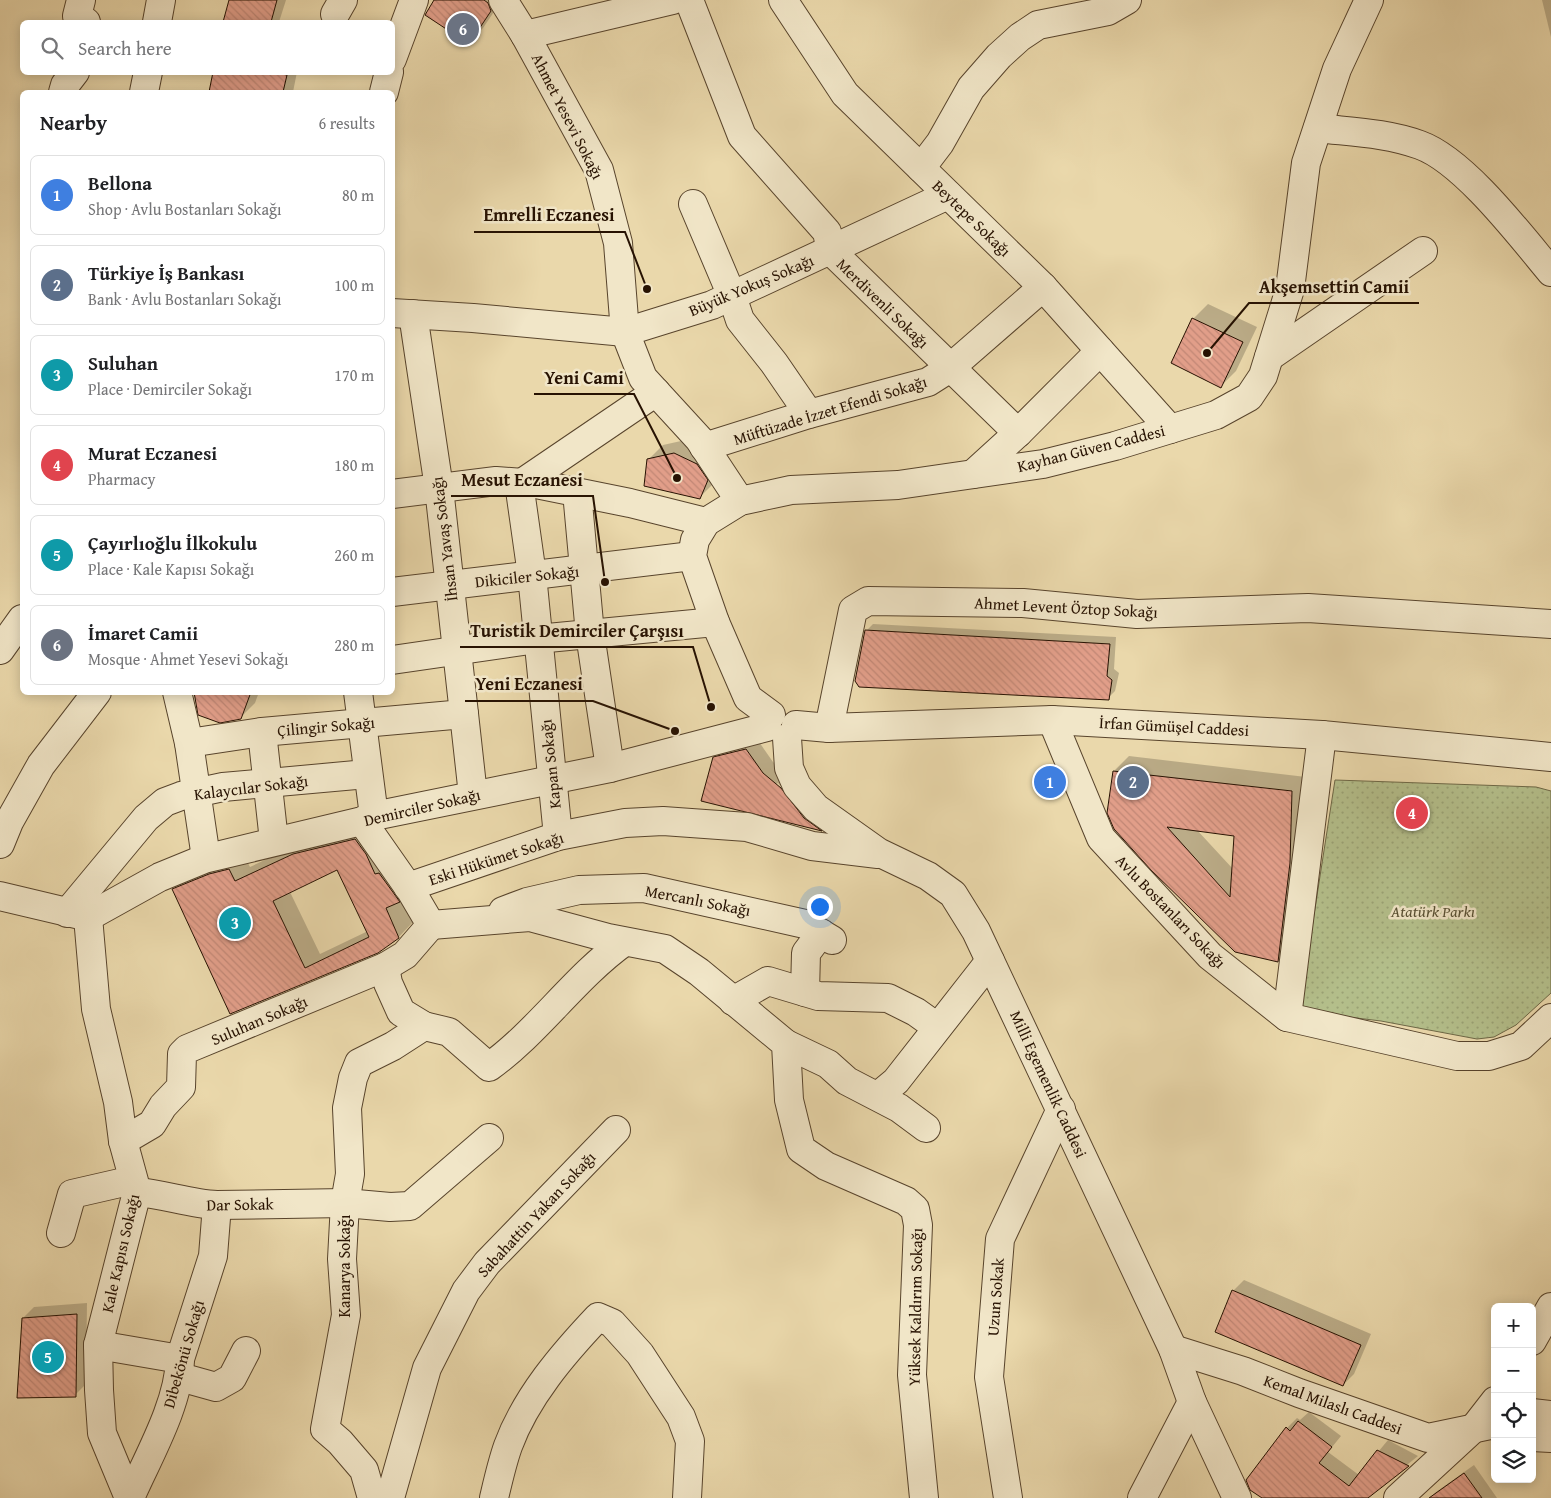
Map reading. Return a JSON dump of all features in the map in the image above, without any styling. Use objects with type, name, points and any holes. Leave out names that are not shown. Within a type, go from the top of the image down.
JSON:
[{"type":"street","points":[[81,0],[77,16],[83,20]]},
{"type":"street","points":[[157,20],[161,0]]},
{"type":"street","points":[[395,51],[414,0]]},
{"type":"street","name":"Ahmet Yesevi Sokağı","points":[[503,0],[525,34],[599,170],[618,243],[625,332],[644,378],[704,447],[740,501]]},
{"type":"street","points":[[525,34],[673,0]]},
{"type":"street","name":"Merdivenli Sokağı","points":[[689,0],[742,136],[827,232],[831,251],[1018,434]]},
{"type":"street","name":"Beytepe Sokağı","points":[[783,0],[846,94],[1043,287],[1170,429]]},
{"type":"street","points":[[921,168],[940,143],[971,88],[1020,37],[1038,25],[1108,11],[1127,0]]},
{"type":"street","name":"Kayhan Güven Caddesi","points":[[706,522],[740,501],[791,490],[898,485],[1043,464],[1216,415],[1249,397],[1263,376],[1290,289],[1306,163],[1337,69],[1369,0]]},
{"type":"street","points":[[63,90],[72,75]]},
{"type":"street","points":[[144,90],[147,75]]},
{"type":"street","points":[[384,90],[388,75]]},
{"type":"street","points":[[1318,128],[1399,138],[1422,146],[1441,156],[1484,195],[1551,272]]},
{"type":"street","name":"Büyük Yokuş Sokağı","points":[[403,314],[625,332],[712,305],[948,195]]},
{"type":"street","points":[[693,204],[732,296],[740,320],[774,363],[809,414]]},
{"type":"street","points":[[1269,357],[1423,251]]},
{"type":"street","name":"Müftüzade İzzet Efendi Sokağı","points":[[704,447],[809,414],[928,382],[950,368],[1043,287]]},
{"type":"street","name":"İhsan Yavaş Sokağı","points":[[403,314],[439,488],[473,795]]},
{"type":"street","points":[[973,474],[1018,434],[1100,351]]},
{"type":"street","points":[[521,483],[656,392]]},
{"type":"street","points":[[395,494],[496,481],[521,483],[577,492],[706,522],[695,540],[692,556],[715,622],[748,698],[780,726]]},
{"type":"street","name":"Kapan Sokağı","points":[[521,483],[558,836]]},
{"type":"street","points":[[577,492],[582,571],[610,768]]},
{"type":"street","name":"Dikiciler Sokağı","points":[[395,592],[449,584],[582,571],[692,556]]},
{"type":"street","name":"Ahmet Levent Öztop Sokağı","points":[[829,728],[853,610],[868,601],[1023,602],[1137,614],[1308,608],[1551,624]]},
{"type":"street","points":[[0,650],[20,622]]},
{"type":"street","points":[[395,660],[537,639],[715,622]]},
{"type":"street","points":[[0,844],[9,822],[41,764],[95,695]]},
{"type":"street","points":[[178,695],[189,743],[206,858]]},
{"type":"street","points":[[358,695],[367,774],[368,818],[431,925],[530,917],[624,942],[664,948],[786,1044],[828,1064],[847,1081],[878,1096],[926,1128]]},
{"type":"street","name":"Çilingir Sokağı","points":[[189,743],[262,732],[464,714]]},
{"type":"street","name":"İrfan Gümüşel Caddesi","points":[[780,726],[829,728],[1052,720],[1322,735],[1551,757]]},
{"type":"street","name":"Avlu Bostanları Sokağı","points":[[1052,720],[1101,838],[1210,956],[1287,1017],[1457,1056],[1482,1056],[1521,1046],[1551,1018]]},
{"type":"street","name":"Demirciler Sokağı","points":[[77,915],[206,858],[368,818],[610,768],[780,726]]},
{"type":"street","name":"Milli Egemenlik Caddesi","points":[[780,726],[788,768],[797,786],[816,808],[881,854],[928,876],[953,894],[976,932],[1062,1109],[1173,1349],[1192,1402],[1237,1498]]},
{"type":"street","points":[[262,732],[274,841]]},
{"type":"street","points":[[1287,1017],[1322,735]]},
{"type":"street","name":"Kalaycılar Sokağı","points":[[77,915],[146,818],[165,802],[223,788],[367,774]]},
{"type":"street","name":"Eski Hükümet Sokağı","points":[[408,887],[558,836],[625,823],[663,821],[747,827],[812,846],[881,854]]},
{"type":"street","name":"Mercanlı Sokağı","points":[[473,922],[528,902],[579,890],[644,888],[805,924],[826,937],[806,952],[805,992]]},
{"type":"street","points":[[0,896],[77,915]]},
{"type":"street","name":"Kale Kapısı Sokağı","points":[[77,915],[96,1009],[118,1102],[123,1141],[135,1186],[98,1345],[102,1433],[129,1498]]},
{"type":"street","name":"Suluhan Sokağı","points":[[123,1141],[152,1124],[163,1106],[181,1087],[182,1054],[187,1049],[385,967],[405,955],[431,925]]},
{"type":"street","points":[[385,967],[388,983],[401,1012],[424,1026],[449,1032],[489,1066],[511,1050],[594,965],[624,942]]},
{"type":"street","points":[[878,1096],[896,1081],[990,961]]},
{"type":"street","points":[[733,1001],[768,981],[818,996],[888,998],[916,1012],[938,1027]]},
{"type":"street","name":"Kanarya Sokağı","points":[[372,1498],[364,1470],[340,1442],[325,1429],[346,1315],[342,1259],[345,1203],[350,1174],[347,1108],[359,1063],[393,1046],[424,1026]]},
{"type":"street","name":"Yüksek Kaldırım Sokağı","points":[[786,1044],[789,1100],[801,1149],[826,1166],[906,1201],[915,1209],[918,1225],[912,1375],[924,1498]]},
{"type":"street","name":"Uzun Sokak","points":[[1008,1498],[989,1377],[1000,1239],[1062,1109]]},
{"type":"street","name":"Sabahattin Yakan Sokağı","points":[[390,1498],[427,1368],[466,1291],[487,1263],[616,1130]]},
{"type":"street","name":"Dar Sokak","points":[[61,1233],[72,1194],[135,1186],[199,1204],[345,1203],[390,1207],[410,1206],[489,1138]]},
{"type":"street","name":"Dibekönü Sokağı","points":[[129,1498],[162,1426],[180,1368],[213,1256],[217,1205]]},
{"type":"street","points":[[1536,1334],[1551,1307]]},
{"type":"street","points":[[494,1498],[508,1446],[521,1416],[565,1351],[598,1317],[612,1324],[640,1354],[681,1417],[690,1441],[687,1498]]},
{"type":"street","points":[[98,1345],[180,1368],[216,1387],[232,1378],[246,1351]]},
{"type":"street","name":"Kemal Milaslı Caddesi","points":[[1173,1349],[1243,1371],[1299,1393],[1428,1438],[1485,1426]]},
{"type":"street","points":[[1142,1498],[1192,1402]]},
{"type":"street","points":[[1398,1498],[1485,1426],[1491,1411]]},
{"type":"street","points":[[1536,1414],[1551,1415]]},
{"type":"street","points":[[1536,1437],[1551,1438]]},
{"type":"green space","name":"Atatürk Parkı","points":[[1335,780],[1536,787],[1551,791],[1551,993],[1516,1025],[1494,1037],[1477,1039],[1381,1021],[1299,1011]]},
{"type":"building","points":[[229,0],[277,0],[272,20],[224,20]]},
{"type":"building","points":[[434,0],[484,0],[488,3],[491,11],[469,44],[425,15]]},
{"type":"building","points":[[212,75],[287,75],[283,90],[209,90]]},
{"type":"building","points":[[1192,318],[1243,342],[1221,388],[1171,363]]},
{"type":"building","points":[[674,453],[697,464],[708,480],[700,499],[644,486],[647,459]]},
{"type":"building","points":[[865,630],[1110,644],[1107,676],[1112,680],[1109,700],[859,687],[855,681]]},
{"type":"building","points":[[195,695],[250,695],[241,719],[220,723],[198,715]]},
{"type":"building","points":[[746,749],[763,773],[781,788],[804,818],[822,831],[701,801],[713,757]]},
{"type":"building","points":[[1113,771],[1292,791],[1290,863],[1278,962],[1235,952],[1151,870],[1114,829],[1107,813]],"holes":[[[1167,827],[1234,836],[1230,897]]]},
{"type":"building","points":[[355,839],[366,854],[375,874],[379,873],[400,902],[386,908],[399,938],[378,953],[230,1014],[172,889],[209,874],[229,869],[235,881],[293,854]],"holes":[[[337,870],[369,937],[305,968],[273,901]]]},
{"type":"building","points":[[1232,1290],[1361,1345],[1343,1386],[1215,1332]]},
{"type":"building","points":[[77,1314],[76,1397],[17,1398],[22,1318]]},
{"type":"building","points":[[1298,1421],[1332,1447],[1319,1463],[1349,1486],[1377,1450],[1409,1466],[1368,1498],[1262,1498],[1250,1490],[1246,1480],[1286,1427],[1290,1431]]},
{"type":"building","points":[[1464,1473],[1482,1498],[1429,1498]]},
{"type":"place","name":"İmaret Camii","points":[[463,29]]},
{"type":"place","name":"Emrelli Eczanesi","points":[[647,289]]},
{"type":"place","name":"Akşemsettin Camii","points":[[1207,353]]},
{"type":"place","name":"Yeni Cami","points":[[677,478]]},
{"type":"place","name":"Mesut Eczanesi","points":[[605,582]]},
{"type":"place","name":"Turistik Demirciler Çarşısı","points":[[711,707]]},
{"type":"place","name":"Yeni Eczanesi","points":[[675,731]]},
{"type":"place","name":"Bellona","points":[[1050,782]]},
{"type":"place","name":"Türkiye İş Bankası","points":[[1133,782]]},
{"type":"place","name":"Murat Eczanesi","points":[[1412,813]]},
{"type":"place","name":"Suluhan","points":[[235,923]]},
{"type":"place","name":"Çayırlıoğlu İlkokulu","points":[[48,1357]]}]
